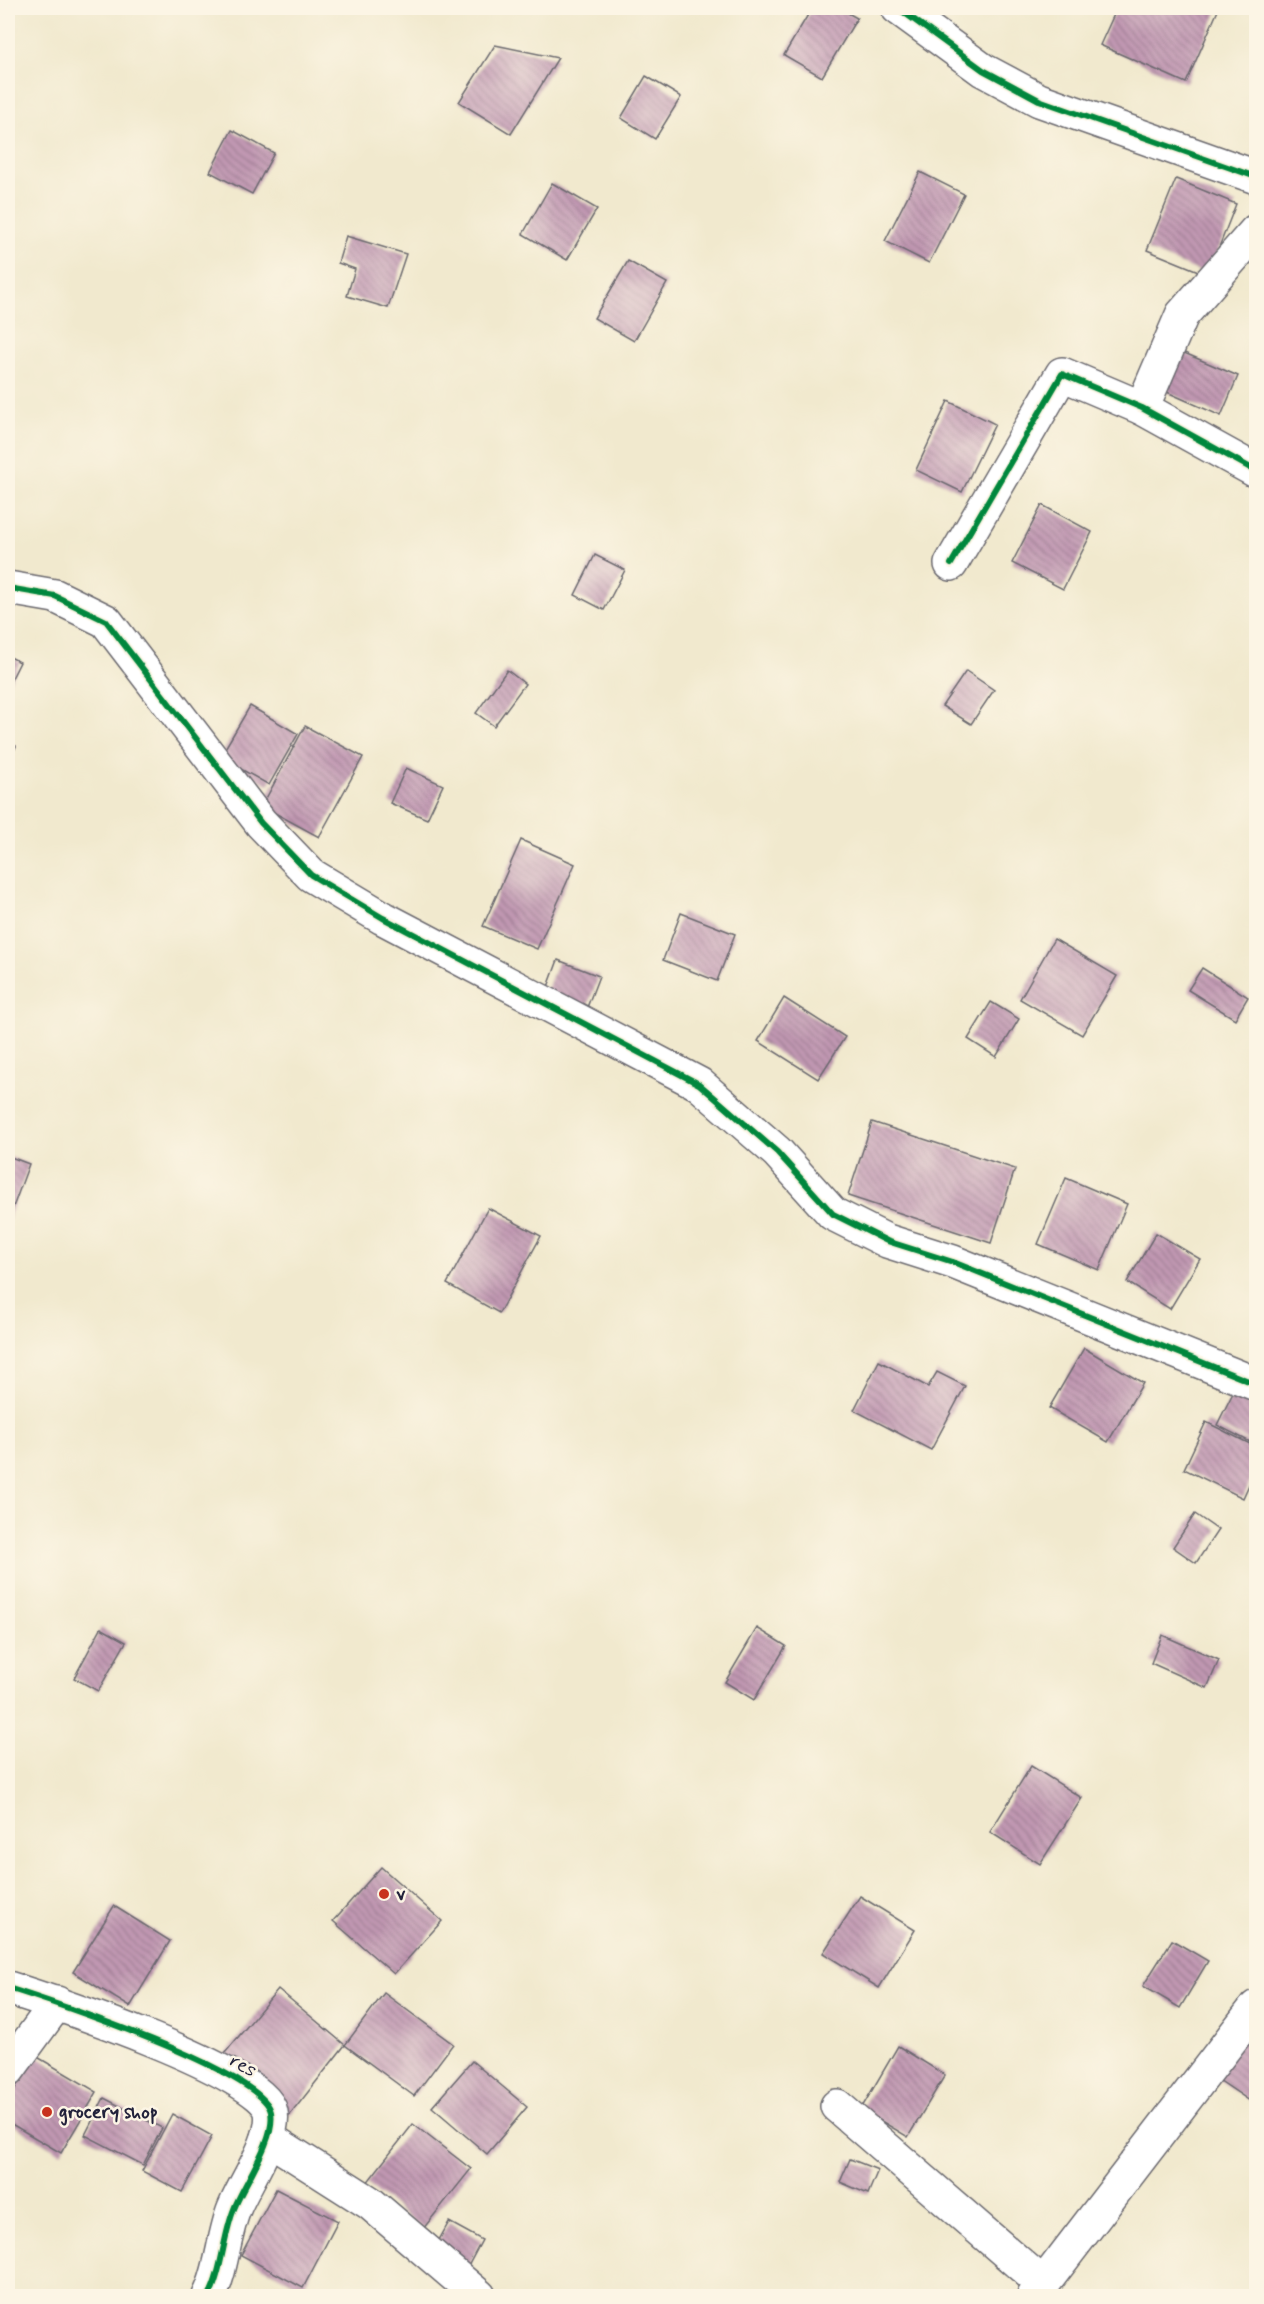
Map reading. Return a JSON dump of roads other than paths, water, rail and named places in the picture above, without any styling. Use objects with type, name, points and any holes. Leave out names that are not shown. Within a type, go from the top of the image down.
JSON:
[{"type":"street","points":[[898,8],[983,70],[1039,100],[1257,177]]},
{"type":"street","points":[[1142,408],[1182,315],[1257,231]]},
{"type":"street","points":[[951,564],[1062,374],[1142,408],[1257,471]]},
{"type":"street","points":[[8,588],[55,596],[106,621],[261,823],[311,875],[382,918],[699,1084],[777,1152],[833,1214],[887,1241],[953,1262],[1257,1384]]},
{"type":"street","name":"res","points":[[8,1988],[57,2003],[172,2048],[244,2083],[265,2099],[271,2112],[268,2138],[233,2210],[209,2296]]},
{"type":"street","points":[[8,2070],[57,2003]]},
{"type":"street","points":[[837,2106],[1039,2290],[1257,2007]]},
{"type":"street","points":[[268,2138],[370,2203],[479,2296]]},
{"type":"place","name":"v","points":[[384,1894]]},
{"type":"place","name":"grocery shop","points":[[47,2112]]}]
